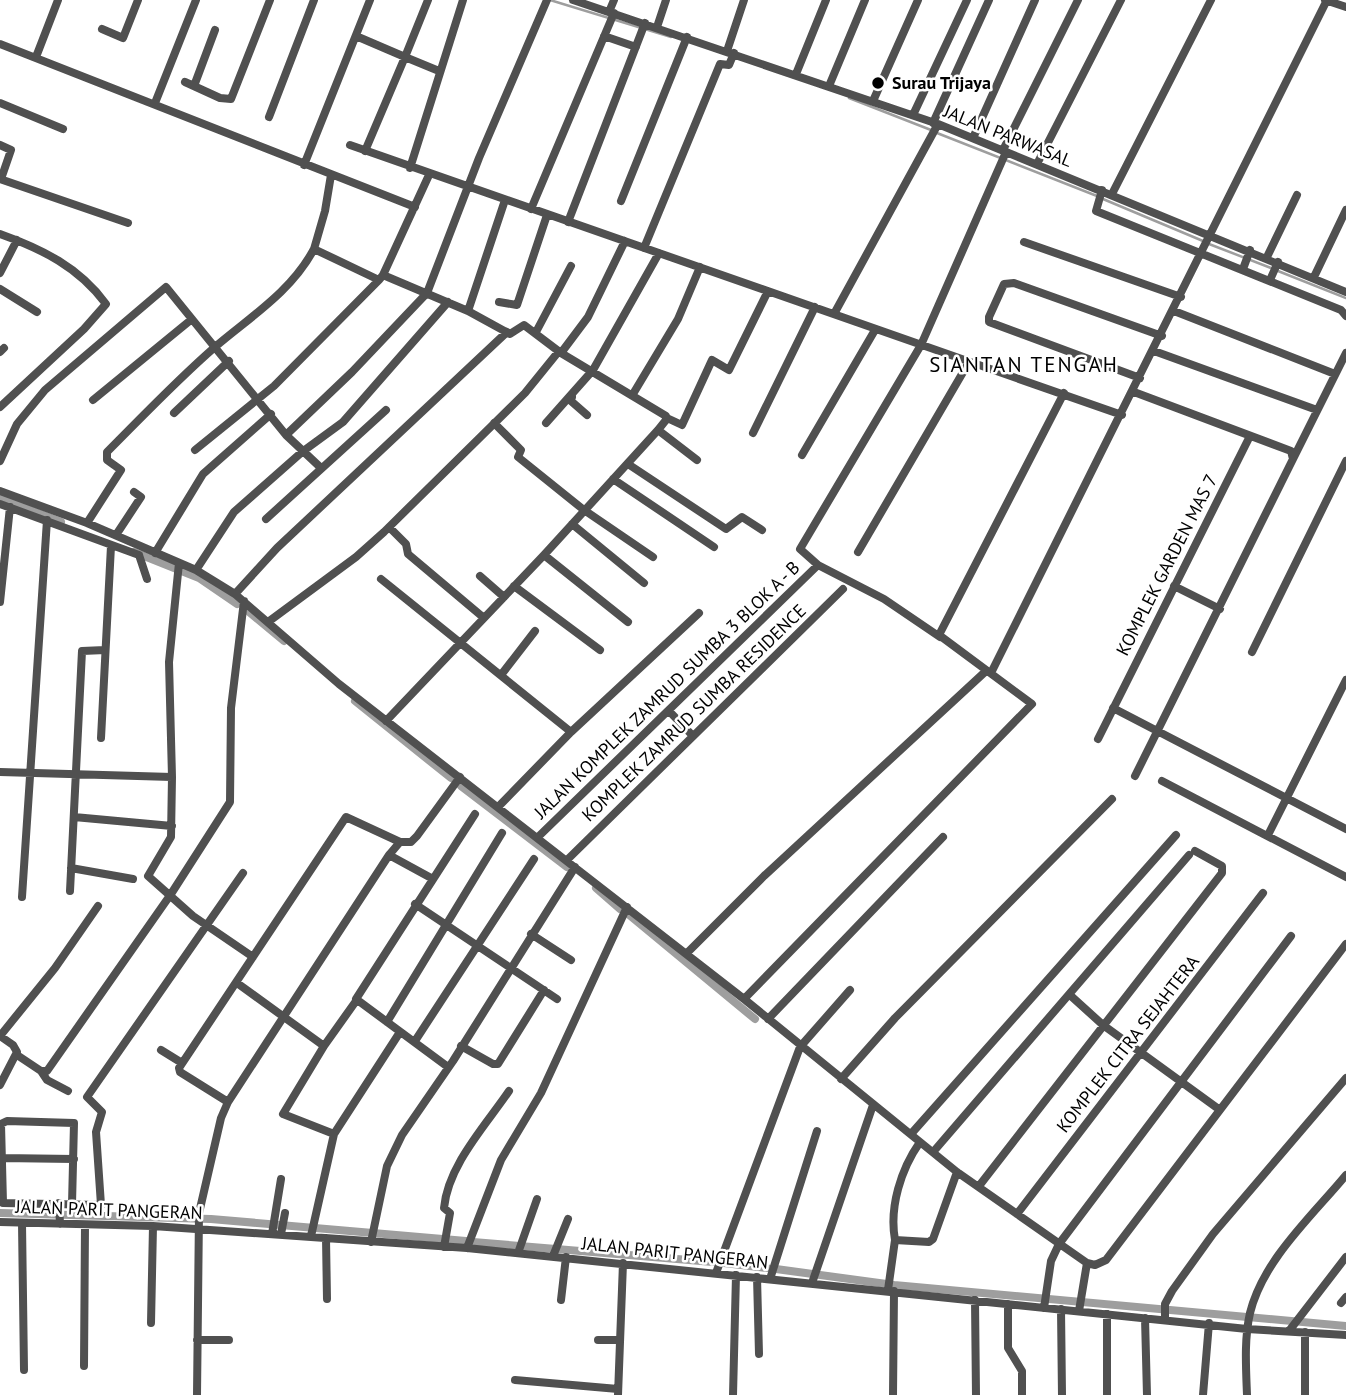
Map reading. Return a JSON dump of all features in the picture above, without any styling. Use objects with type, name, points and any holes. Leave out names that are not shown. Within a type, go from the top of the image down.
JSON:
[{"type":"street","points":[[36,57],[58,0]]},
{"type":"street","points":[[102,29],[123,38],[138,0]]},
{"type":"street","points":[[155,103],[196,0]]},
{"type":"street","points":[[215,30],[189,84],[220,98],[233,98],[270,0]]},
{"type":"street","points":[[269,117],[314,0]]},
{"type":"street","points":[[304,165],[370,0]]},
{"type":"street","points":[[365,151],[428,0]]},
{"type":"street","points":[[410,168],[463,0]]},
{"type":"street","points":[[286,435],[352,372],[427,293],[468,186],[547,0]]},
{"type":"street","name":"JALAN PARWASAL","points":[[573,0],[642,29],[657,27],[684,42],[731,52],[913,115],[935,128],[974,138],[1003,155],[1037,164],[1100,195],[1112,194],[1207,243],[1247,259],[1267,257],[1274,271],[1314,277],[1346,292]]},
{"type":"street","points":[[531,209],[612,16],[614,0]]},
{"type":"street","points":[[657,27],[666,0]]},
{"type":"street","points":[[645,248],[720,64],[729,65],[744,0]]},
{"type":"street","points":[[796,75],[826,0]]},
{"type":"street","points":[[830,86],[865,0]]},
{"type":"street","points":[[873,101],[918,0]]},
{"type":"street","points":[[913,115],[967,0]]},
{"type":"street","points":[[834,314],[935,128],[989,0]]},
{"type":"street","points":[[974,138],[1035,0]]},
{"type":"street","points":[[744,999],[1032,704],[884,599],[818,565],[800,551],[921,345],[1003,155],[1078,0]]},
{"type":"street","points":[[1037,164],[1121,0]]},
{"type":"street","points":[[1112,194],[1211,0]]},
{"type":"street","points":[[686,954],[774,867],[988,672],[1122,415],[1326,0],[1346,7]]},
{"type":"street","points":[[568,222],[642,29]]},
{"type":"street","points":[[356,36],[439,71]]},
{"type":"street","points":[[604,36],[636,47]]},
{"type":"street","points":[[621,201],[684,42]]},
{"type":"street","points":[[0,44],[415,207]]},
{"type":"street","points":[[0,103],[63,129]]},
{"type":"street","points":[[0,145],[11,150],[0,179],[128,223]]},
{"type":"street","points":[[350,145],[429,175],[468,186],[1122,415]]},
{"type":"street","points":[[87,523],[121,470],[107,460],[107,452],[215,347],[288,285],[314,249],[325,211],[331,175]]},
{"type":"street","points":[[195,450],[260,399],[318,344],[381,278],[429,175]]},
{"type":"street","points":[[1100,195],[1094,209],[1098,212],[1207,243],[1247,259],[1274,271],[1341,310],[1346,316]]},
{"type":"street","points":[[1267,257],[1297,195]]},
{"type":"street","points":[[467,311],[505,200]]},
{"type":"street","points":[[1314,277],[1346,210]]},
{"type":"street","points":[[499,302],[517,305],[547,215]]},
{"type":"street","points":[[0,234],[78,271],[106,303],[84,329],[0,407]]},
{"type":"street","points":[[0,273],[17,240]]},
{"type":"street","points":[[268,622],[356,557],[536,382],[588,317],[625,241]]},
{"type":"street","points":[[1024,242],[1181,297]]},
{"type":"street","points":[[314,249],[381,278],[448,302],[507,332],[512,333],[522,324],[560,352],[682,425],[712,360],[729,370],[768,291]]},
{"type":"street","points":[[546,423],[572,397],[593,370],[659,253]]},
{"type":"street","points":[[536,332],[571,266]]},
{"type":"street","points":[[633,394],[678,319],[700,267]]},
{"type":"street","points":[[1140,378],[989,322],[1004,284],[1014,283],[1161,336]]},
{"type":"street","points":[[0,461],[17,424],[45,390],[138,313],[165,287],[229,361],[286,435],[320,467]]},
{"type":"street","points":[[0,289],[37,312]]},
{"type":"street","points":[[196,570],[234,512],[302,452],[343,422],[448,302]]},
{"type":"street","points":[[753,433],[815,307]]},
{"type":"street","points":[[1174,311],[1335,374]]},
{"type":"street","points":[[93,400],[192,319]]},
{"type":"street","points":[[802,455],[875,330]]},
{"type":"street","points":[[235,594],[277,548],[507,332]]},
{"type":"street","points":[[1154,351],[1317,410]]},
{"type":"street","points":[[1135,776],[1346,352]]},
{"type":"street","points":[[174,413],[229,361]]},
{"type":"street","points":[[858,552],[970,362]]},
{"type":"street","points":[[1133,392],[1291,451],[1293,459]]},
{"type":"street","points":[[940,637],[1064,393]]},
{"type":"street","points":[[572,397],[571,401],[587,415]]},
{"type":"street","points":[[266,519],[320,467],[386,410]]},
{"type":"street","points":[[147,579],[146,552],[203,474],[271,414]]},
{"type":"street","points":[[386,721],[544,555],[667,418]]},
{"type":"street","points":[[494,423],[521,450],[518,457],[584,510],[653,557]]},
{"type":"street","points":[[658,430],[697,460]]},
{"type":"street","name":"KOMPLEK GARDEN MAS 7","points":[[1098,740],[1250,436]]},
{"type":"street","points":[[1252,652],[1346,461]]},
{"type":"street","points":[[628,464],[726,529],[742,517],[762,530]]},
{"type":"street","points":[[613,479],[714,547]]},
{"type":"street","points":[[0,491],[116,535],[179,568],[196,570],[235,594],[386,721],[744,999],[957,1172],[1087,1263],[1095,1265],[1106,1260],[1346,944]]},
{"type":"street","points":[[116,535],[141,497],[134,492]]},
{"type":"street","points":[[0,504],[50,521],[111,547],[146,552]]},
{"type":"street","points":[[0,602],[10,507]]},
{"type":"street","points":[[22,897],[50,521],[58,513]]},
{"type":"street","points":[[572,524],[644,583]]},
{"type":"street","points":[[389,527],[406,544],[408,554],[484,618]]},
{"type":"street","points":[[101,738],[111,547]]},
{"type":"street","points":[[544,555],[628,622]]},
{"type":"street","name":"JALAN KOMPLEK ZAMRUD SUMBA 3 BLOK A - B","points":[[538,837],[818,565]]},
{"type":"street","points":[[179,568],[169,662],[172,826],[169,842],[148,876],[208,927],[253,957]]},
{"type":"street","points":[[480,576],[504,597]]},
{"type":"street","points":[[381,579],[571,732]]},
{"type":"street","points":[[514,586],[600,650]]},
{"type":"street","points":[[1174,586],[1220,609]]},
{"type":"street","name":"KOMPLEK ZAMRUD SUMBA RESIDENCE","points":[[567,860],[843,589]]},
{"type":"street","points":[[41,1071],[47,1071],[63,1050],[171,894],[231,797],[231,708],[244,601]]},
{"type":"street","points":[[498,807],[571,732],[699,613]]},
{"type":"street","points":[[501,675],[535,631]]},
{"type":"street","points":[[70,891],[82,651],[105,650]]},
{"type":"street","points":[[1268,835],[1346,680]]},
{"type":"street","points":[[1113,708],[1346,829]]},
{"type":"street","points":[[669,710],[692,735]]},
{"type":"street","points":[[0,772],[172,777]]},
{"type":"street","points":[[229,1102],[180,1072],[182,1063],[346,817],[400,842],[411,842],[460,777]]},
{"type":"street","points":[[1162,781],[1346,877]]},
{"type":"street","points":[[841,1079],[895,1018],[1112,799]]},
{"type":"street","points":[[334,1134],[282,1114],[475,814]]},
{"type":"street","points":[[74,817],[172,826]]},
{"type":"street","points":[[387,1021],[502,833]]},
{"type":"street","points":[[911,1134],[1175,835]]},
{"type":"street","points":[[768,1019],[943,837]]},
{"type":"street","points":[[197,1395],[199,1213],[217,1130],[229,1102],[400,842]]},
{"type":"street","points":[[934,1151],[1192,853],[1222,866],[1222,873],[979,1186]]},
{"type":"street","points":[[389,855],[433,879]]},
{"type":"street","points":[[415,1041],[479,947],[534,859]]},
{"type":"street","points":[[373,1236],[387,1166],[402,1135],[575,867]]},
{"type":"street","points":[[72,868],[133,880]]},
{"type":"street","points":[[72,1204],[74,1123],[7,1121],[1,1124],[2,1201],[5,1204],[99,1206],[102,1203],[96,1132],[102,1112],[87,1097],[208,927],[243,873]]},
{"type":"street","name":"KOMPLEK CITRA SEJAHTERA","points":[[1017,1213],[1263,893]]},
{"type":"street","points":[[415,904],[557,999]]},
{"type":"street","points":[[68,1091],[47,1080],[41,1071],[17,1055],[13,1045],[0,1036],[55,968],[98,906]]},
{"type":"street","points":[[467,1248],[501,1160],[541,1093],[627,907]]},
{"type":"street","points":[[531,934],[571,960]]},
{"type":"street","points":[[1044,1308],[1051,1261],[1059,1244],[1291,936]]},
{"type":"street","points":[[237,983],[324,1046]]},
{"type":"street","points":[[461,1046],[493,1065],[498,1064],[544,990]]},
{"type":"street","points":[[716,1273],[800,1047],[850,990]]},
{"type":"street","points":[[1070,996],[1103,1025],[1220,1110]]},
{"type":"street","points":[[356,1001],[448,1067]]},
{"type":"street","points":[[312,1234],[334,1134],[400,1032]]},
{"type":"street","points":[[161,1050],[182,1063]]},
{"type":"street","points":[[0,1085],[17,1055]]},
{"type":"street","points":[[1165,1317],[1165,1304],[1213,1234],[1346,1079]]},
{"type":"street","points":[[444,1247],[450,1213],[444,1208],[445,1197],[458,1167],[509,1091]]},
{"type":"street","points":[[814,1278],[873,1105]]},
{"type":"street","points":[[770,1279],[817,1131]]},
{"type":"street","points":[[893,1395],[890,1287],[895,1240],[892,1226],[898,1192],[909,1157],[920,1142]]},
{"type":"street","points":[[1,1158],[74,1159]]},
{"type":"street","points":[[895,1240],[929,1242],[933,1239],[957,1172]]},
{"type":"street","points":[[1247,1395],[1247,1327],[1250,1312],[1273,1264],[1346,1175]]},
{"type":"street","points":[[278,1227],[281,1178]]},
{"type":"street","points":[[518,1253],[537,1199]]},
{"type":"street","points":[[60,1205],[60,1222]]},
{"type":"street","points":[[556,1250],[568,1219]]},
{"type":"street","name":"JALAN PARIT PANGERAN","points":[[0,1222],[278,1227],[326,1238],[373,1236],[444,1247],[518,1253],[556,1250],[566,1257],[757,1278],[814,1278],[1044,1308],[1079,1309],[1145,1318],[1165,1317],[1346,1335]]},
{"type":"street","points":[[22,1223],[24,1370]]},
{"type":"street","points":[[84,1366],[85,1225]]},
{"type":"street","points":[[151,1322],[153,1226]]},
{"type":"street","points":[[326,1238],[327,1299]]},
{"type":"street","points":[[561,1300],[566,1257]]},
{"type":"street","points":[[1291,1329],[1346,1257]]},
{"type":"street","points":[[515,1380],[618,1392],[623,1263]]},
{"type":"street","points":[[1079,1309],[1087,1263]]},
{"type":"street","points":[[733,1395],[736,1275]]},
{"type":"street","points":[[757,1278],[760,1353]]},
{"type":"street","points":[[975,1300],[976,1395]]},
{"type":"street","points":[[1008,1304],[1008,1348],[1022,1371],[1022,1395]]},
{"type":"street","points":[[1061,1309],[1062,1395]]},
{"type":"street","points":[[1107,1314],[1107,1395]]},
{"type":"street","points":[[1145,1318],[1147,1395]]},
{"type":"street","points":[[1203,1395],[1209,1323]]},
{"type":"street","points":[[1305,1332],[1305,1395]]},
{"type":"street","points":[[197,1340],[229,1340]]},
{"type":"street","points":[[598,1340],[618,1340]]},
{"type":"waterway","points":[[550,0],[671,37]]},
{"type":"waterway","points":[[849,98],[931,130]]},
{"type":"waterway","points":[[937,133],[1097,196]]},
{"type":"waterway","points":[[1103,199],[1203,241]]},
{"type":"waterway","points":[[1209,244],[1271,268]]},
{"type":"waterway","points":[[1278,271],[1346,298]]},
{"type":"waterway","points":[[0,498],[61,522]]},
{"type":"waterway","points":[[134,552],[199,578],[237,604]]},
{"type":"waterway","points":[[249,612],[284,641]]},
{"type":"waterway","points":[[355,701],[451,778]]},
{"type":"waterway","points":[[461,786],[567,867]]},
{"type":"waterway","points":[[596,888],[620,909]]},
{"type":"waterway","points":[[628,914],[755,1019]]},
{"type":"waterway","points":[[0,1213],[211,1219],[466,1241]]},
{"type":"waterway","points":[[473,1242],[713,1262]]},
{"type":"waterway","points":[[724,1263],[767,1268]]},
{"type":"waterway","points":[[776,1269],[894,1285],[1346,1326]]},
{"type":"place","name":"Surau Trijaya","points":[[878,83]]},
{"type":"district","name":"SIANTAN TENGAH","points":[[1024,365]]}]
